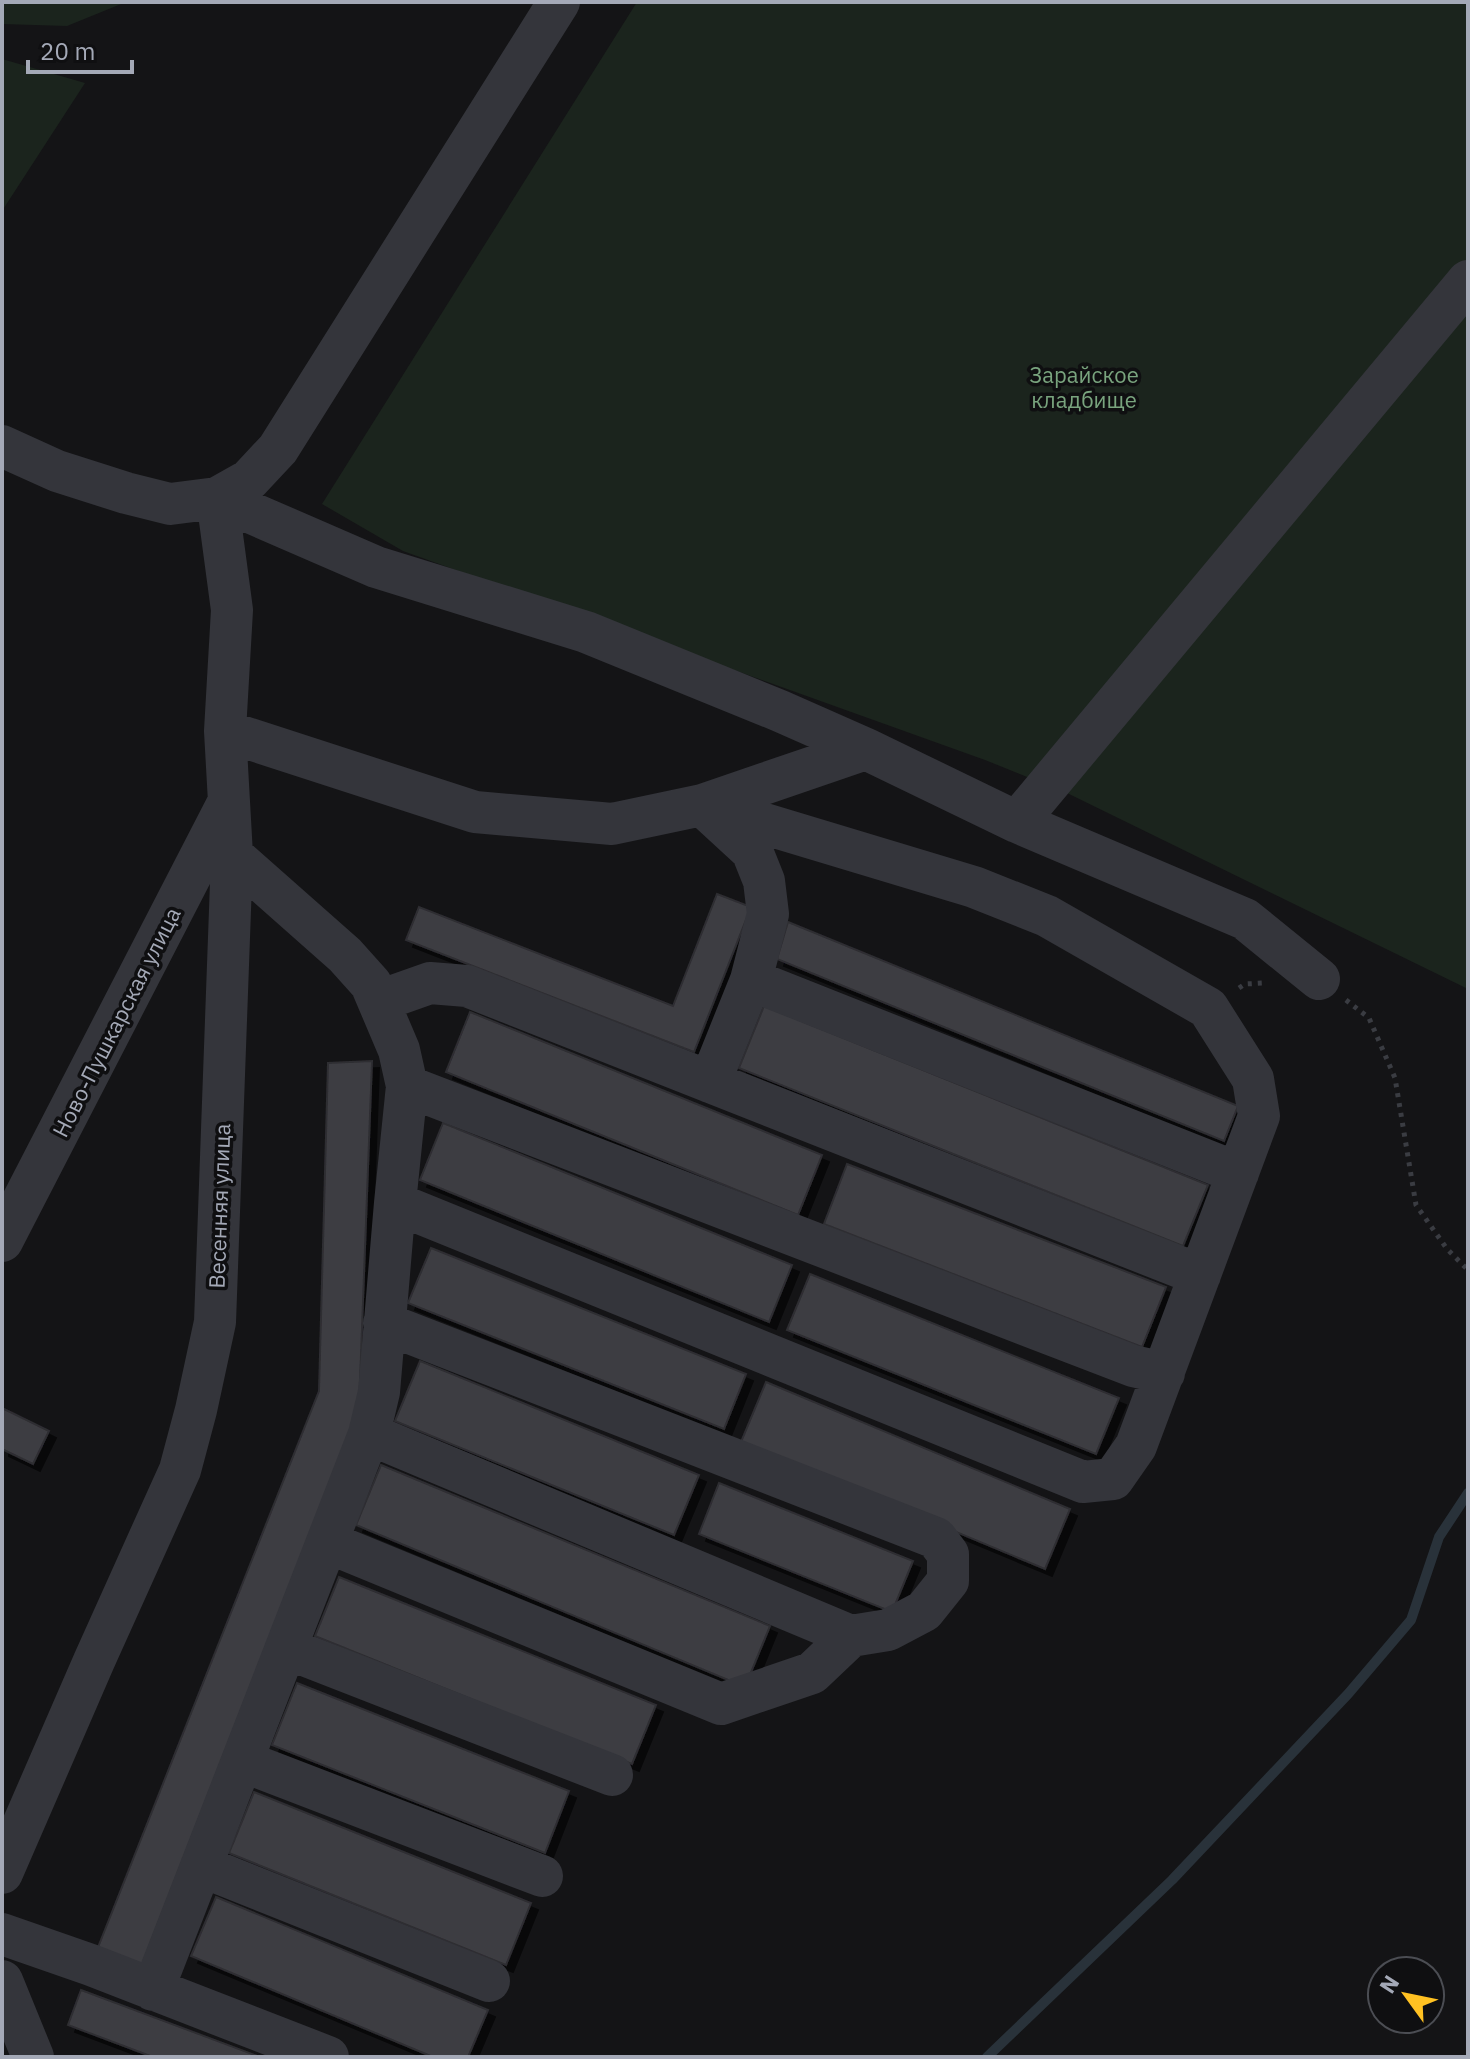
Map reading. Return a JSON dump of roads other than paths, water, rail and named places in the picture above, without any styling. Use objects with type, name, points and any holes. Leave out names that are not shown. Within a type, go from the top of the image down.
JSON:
[{"type":"street","points":[[2,446],[57,471],[170,504],[217,498],[249,480],[278,449],[559,2]]},
{"type":"street","points":[[1017,822],[1468,281]]},
{"type":"street","points":[[217,498],[376,567],[586,632],[780,711],[1017,822],[1245,919],[1319,979]]},
{"type":"street","name":"Весенняя улица","points":[[2,1873],[180,1470],[215,1322],[232,855],[225,731],[232,610],[217,498]]},
{"type":"street","points":[[225,731],[475,812],[612,824],[702,805],[866,749]]},
{"type":"street","name":"Ново-Пушкарская улица","points":[[2,1241],[228,802]]},
{"type":"street","points":[[702,805],[752,851],[764,881],[768,914],[751,980],[710,1082]]},
{"type":"street","points":[[395,1203],[1083,1482],[1113,1479],[1136,1446],[1259,1116],[1253,1079],[1208,1008],[1047,916],[974,887],[702,805]]},
{"type":"street","points":[[153,1990],[369,1434],[379,1392],[407,1086],[399,1050],[371,984],[345,955],[232,855]]},
{"type":"street","points":[[751,980],[1238,1173]]},
{"type":"street","points":[[379,1001],[430,983],[467,986],[1200,1275]]},
{"type":"street","points":[[407,1086],[1133,1366],[1164,1373]]},
{"type":"street","points":[[369,1434],[851,1636],[888,1630],[924,1611],[948,1581],[948,1554],[936,1538],[384,1323]]},
{"type":"street","points":[[327,1542],[721,1704],[812,1673],[851,1636]]},
{"type":"street","points":[[286,1648],[612,1775]]},
{"type":"street","points":[[242,1761],[542,1876]]},
{"type":"street","points":[[201,1866],[489,1981]]},
{"type":"street","points":[[2,1934],[328,2057]]},
{"type":"street","points":[[2,1981],[33,2057]]},
{"type":"waterway","points":[[987,2057],[1172,1880],[1348,1694],[1411,1620],[1439,1537],[1468,1493]]},
{"type":"park label","name":"Зарайское кладбище","points":[[1084,386]]}]
